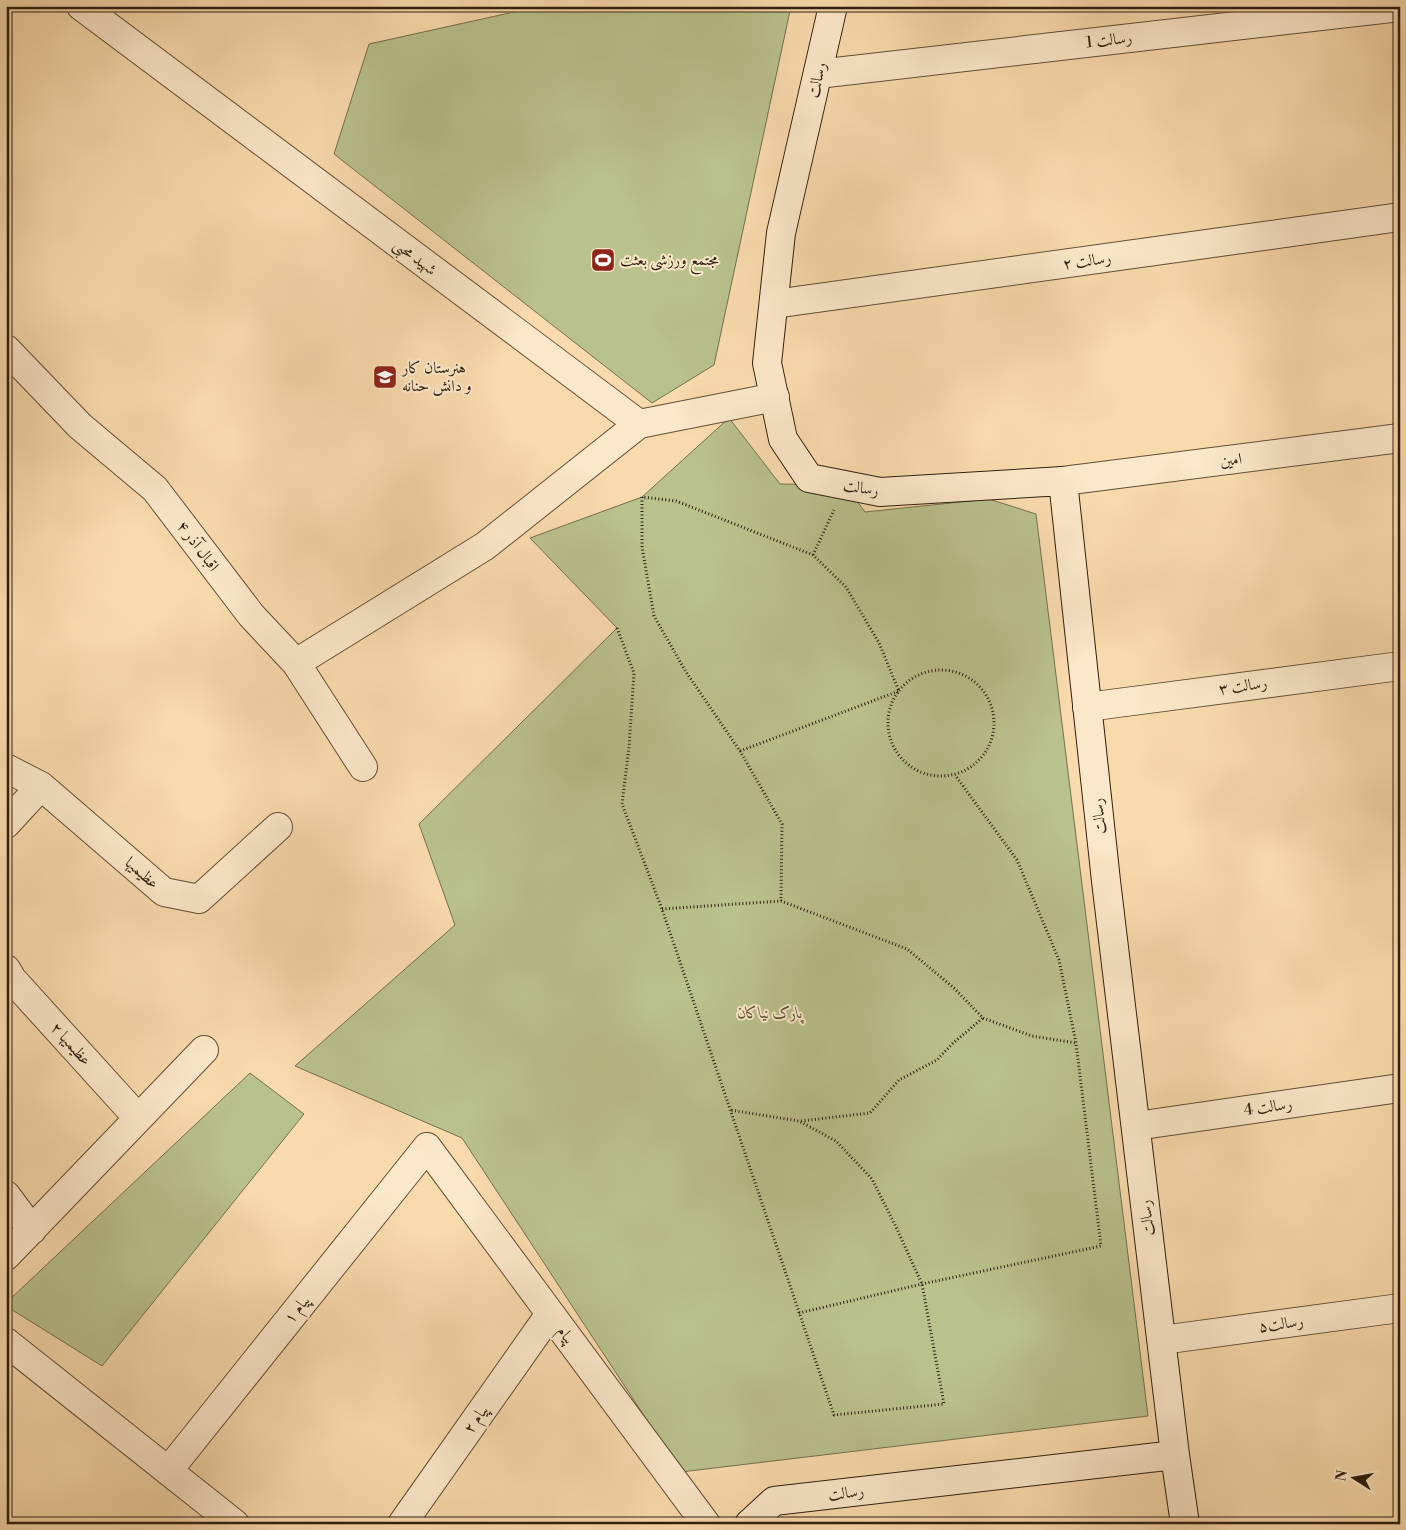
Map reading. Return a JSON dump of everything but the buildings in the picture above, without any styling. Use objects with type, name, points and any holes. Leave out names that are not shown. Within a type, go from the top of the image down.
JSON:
[{"type":"street","name":"شهید محبی","points":[[83,6],[639,424]]},
{"type":"street","name":"رسالت","points":[[749,1524],[774,1501],[1175,1455],[1106,881],[1063,481],[880,492],[809,478],[783,440],[767,363],[782,233],[834,6]]},
{"type":"street","name":"رسالت 1","points":[[818,74],[1400,7]]},
{"type":"street","name":"رسالت ۲","points":[[774,304],[1400,217]]},
{"type":"street","name":"اقبال آذر ۴","points":[[6,349],[80,426],[155,489],[251,615],[296,663],[363,766]]},
{"type":"street","points":[[296,663],[485,546],[639,424],[774,396]]},
{"type":"street","name":"امین","points":[[1063,481],[1400,438]]},
{"type":"street","name":"رسالت ۳","points":[[1087,707],[1400,666]]},
{"type":"street","name":"عظیمیها","points":[[6,768],[41,786],[164,892],[199,899],[278,827]]},
{"type":"street","points":[[6,824],[41,786]]},
{"type":"street","name":"عظیمیها ۲","points":[[8,977],[138,1118]]},
{"type":"street","points":[[6,1256],[204,1050]]},
{"type":"street","name":"رسالت 4","points":[[1136,1126],[1400,1088]]},
{"type":"street","name":"پیام","points":[[427,1147],[706,1524]]},
{"type":"street","name":"پیام ۱","points":[[168,1470],[427,1147]]},
{"type":"street","points":[[6,1195],[32,1230]]},
{"type":"street","name":"رسالت۵","points":[[1162,1340],[1400,1308]]},
{"type":"street","name":"پیام ۲","points":[[402,1524],[550,1314]]},
{"type":"street","points":[[6,1342],[235,1524]]},
{"type":"street","points":[[1175,1455],[1184,1524]]},
{"type":"path","points":[[813,555],[846,485]]},
{"type":"path","points":[[781,901],[782,824],[740,751],[686,672],[654,616],[642,547],[642,497],[676,501],[813,555],[846,586],[879,643],[899,691]]},
{"type":"path","points":[[617,628],[634,673],[629,747],[622,804],[662,910],[834,1415],[944,1404],[922,1284],[872,1179],[836,1141],[799,1121]]},
{"type":"path","points":[[947,670],[965,676],[980,686],[990,701],[994,719],[992,738],[984,754],[971,767],[955,775],[939,777],[922,774],[908,765],[897,753],[890,738],[888,722],[891,706],[899,691],[912,679],[929,671],[947,670]]},
{"type":"path","points":[[740,751],[899,691]]},
{"type":"path","points":[[799,1313],[922,1284],[1101,1246],[1076,1043],[1060,960],[1017,860],[955,775]]},
{"type":"path","points":[[662,910],[781,901],[907,949],[954,988],[983,1018],[1032,1036],[1076,1043]]},
{"type":"path","points":[[730,1110],[799,1121],[870,1114],[899,1080],[936,1060],[983,1018]]},
{"type":"green space","name":"مجتمع ورزشی بعثت","points":[[541,6],[791,6],[714,365],[652,403],[334,154],[369,44]]},
{"type":"green space","name":"پارک نیاکان","points":[[729,418],[780,484],[845,485],[865,512],[989,499],[1036,514],[1148,1416],[681,1472],[462,1138],[295,1066],[455,925],[419,824],[617,628],[530,538],[642,497]]},
{"type":"green space","points":[[250,1073],[304,1114],[102,1366],[6,1306],[6,1303]]},
{"type":"place","name":"مجتمع ورزشی بعثت","points":[[603,260]]},
{"type":"place","name":"هنرستان کار و دانش حنانه","points":[[385,377]]}]
